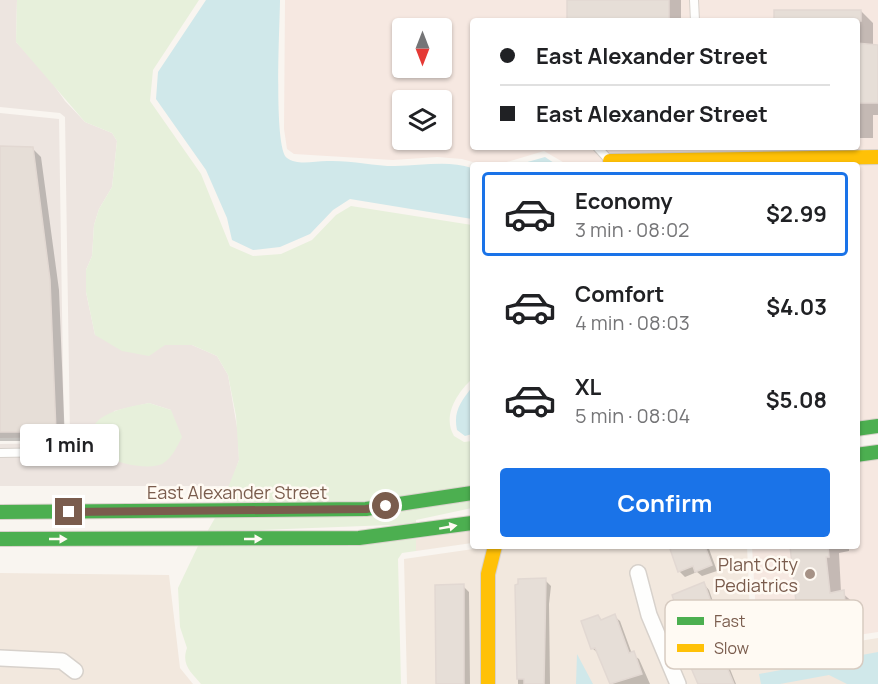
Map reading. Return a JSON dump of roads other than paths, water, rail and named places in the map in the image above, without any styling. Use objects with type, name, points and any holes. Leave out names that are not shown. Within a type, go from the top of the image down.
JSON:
[{"type":"main road","points":[[610,161],[698,157],[878,157]]},
{"type":"main road","points":[[860,428],[878,426]]},
{"type":"main road","points":[[860,454],[878,452]]},
{"type":"main road","name":"East Alexander Street","points":[[0,512],[366,509],[470,493]]},
{"type":"main road","points":[[0,539],[359,538],[470,523]]},
{"type":"main road","points":[[488,684],[488,574],[494,549]]},
{"type":"street","points":[[638,573],[649,615],[665,653]]},
{"type":"street","points":[[0,658],[62,661],[75,671]]},
{"type":"street","points":[[672,669],[678,684]]},
{"type":"lane","points":[[694,0],[695,18]]},
{"type":"lane","points":[[600,150],[610,161]]},
{"type":"lane","points":[[0,453],[57,452]]},
{"type":"water","points":[[206,0],[280,0],[279,110],[280,132],[287,158],[301,162],[336,161],[395,166],[444,164],[470,168],[470,219],[350,199],[333,210],[310,234],[280,247],[253,250],[232,240],[227,218],[206,170],[156,99],[158,72]]},
{"type":"water","points":[[545,157],[552,162],[528,162]]},
{"type":"water","points":[[470,390],[470,435],[465,436],[457,430],[456,423],[461,402]]},
{"type":"water","points":[[878,652],[878,684],[847,684],[829,675],[780,684],[761,684],[759,674],[786,669],[863,669],[863,655]]},
{"type":"water","points":[[577,654],[593,684],[576,684]]},
{"type":"place","name":"Plant City Pediatrics","points":[[810,574]]}]
